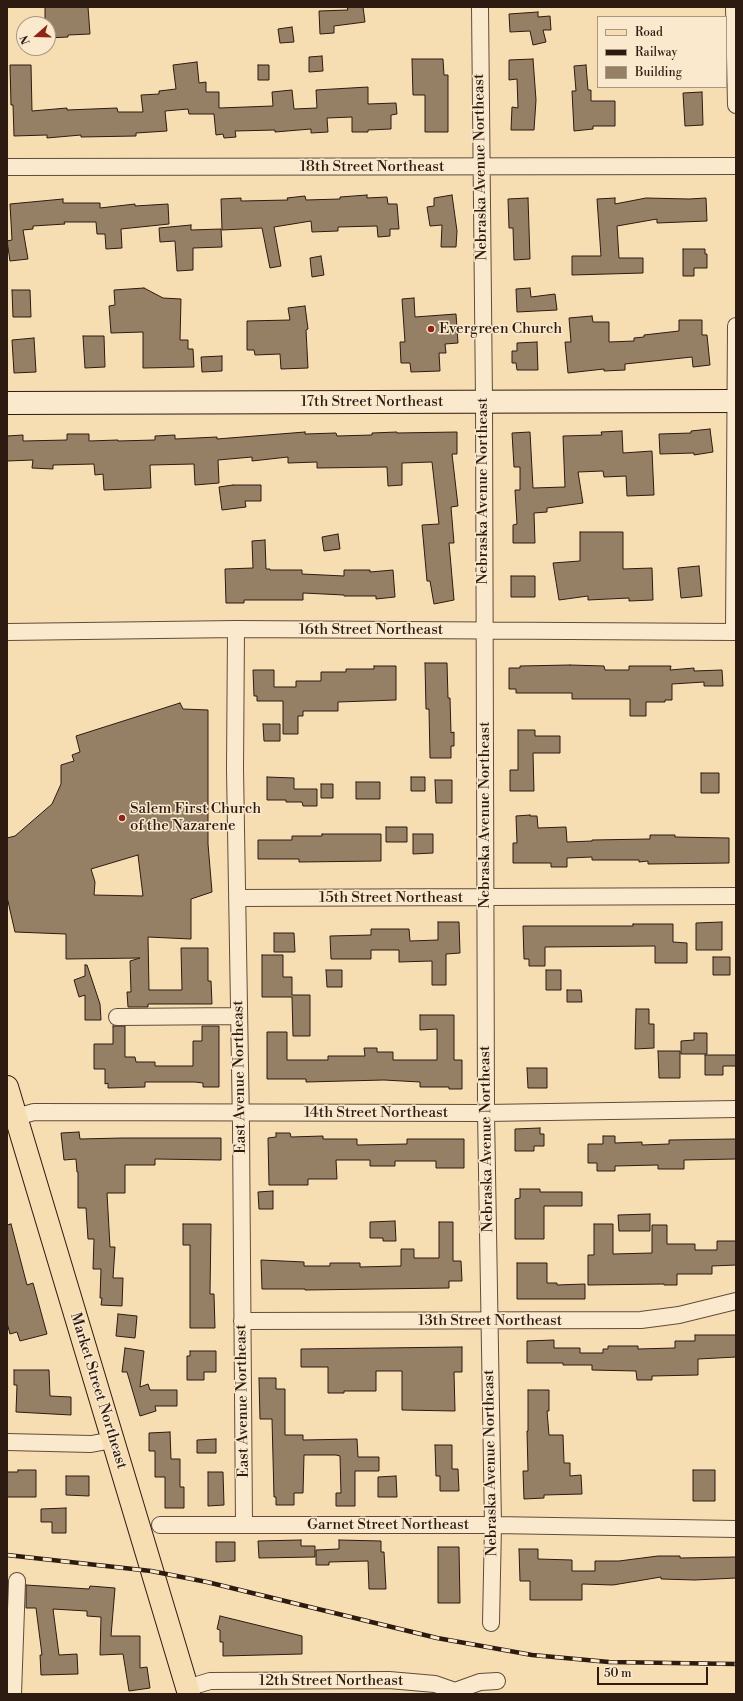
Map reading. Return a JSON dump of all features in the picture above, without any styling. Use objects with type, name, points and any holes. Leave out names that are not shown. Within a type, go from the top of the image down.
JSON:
[{"type":"main road","name":"17th Street Northeast","points":[[7,403],[736,401]]},
{"type":"main road","name":"Market Street Northeast","points":[[7,1087],[188,1691]]},
{"type":"street","name":"Nebraska Avenue Northeast","points":[[480,7],[484,401],[486,1113],[493,1525],[491,1623]]},
{"type":"street","points":[[734,7],[736,106]]},
{"type":"street","name":"18th Street Northeast","points":[[7,167],[736,166]]},
{"type":"street","points":[[735,632],[736,326]]},
{"type":"street","name":"16th Street Northeast","points":[[7,632],[236,629],[735,632]]},
{"type":"street","name":"East Avenue Northeast","points":[[236,629],[235,769],[244,1526]]},
{"type":"street","name":"15th Street Northeast","points":[[237,898],[736,896]]},
{"type":"street","points":[[117,1017],[239,1016]]},
{"type":"street","name":"14th Street Northeast","points":[[16,1117],[34,1112],[486,1113],[736,1109]]},
{"type":"street","name":"13th Street Northeast","points":[[242,1321],[641,1320],[679,1315],[736,1301]]},
{"type":"street","points":[[7,1442],[91,1444],[113,1440]]},
{"type":"street","name":"Garnet Street Northeast","points":[[160,1525],[493,1525],[736,1529]]},
{"type":"street","points":[[12,1694],[17,1581]]},
{"type":"street","name":"12th Street Northeast","points":[[188,1691],[210,1681],[389,1680],[435,1684],[455,1693],[480,1682],[497,1681]]},
{"type":"building","points":[[45,7],[88,7],[90,34],[68,35],[68,37],[56,38],[56,16],[45,16]]},
{"type":"building","points":[[347,7],[363,7],[365,22],[334,26],[334,33],[320,34],[319,11],[348,10]]},
{"type":"building","points":[[538,12],[538,17],[550,16],[551,30],[543,30],[546,42],[533,45],[530,31],[510,32],[509,14]]},
{"type":"building","points":[[292,27],[294,42],[280,43],[278,29]]},
{"type":"building","points":[[322,56],[323,71],[309,72],[309,57]]},
{"type":"building","points":[[412,59],[443,59],[444,75],[448,75],[448,132],[425,132],[425,95],[413,95]]},
{"type":"building","points":[[533,59],[536,100],[534,130],[511,130],[512,107],[518,108],[517,79],[509,80],[509,60]]},
{"type":"building","points":[[197,62],[199,83],[206,82],[206,92],[219,92],[219,108],[273,106],[272,92],[292,90],[294,109],[317,108],[316,90],[368,87],[368,104],[396,103],[397,114],[391,115],[391,129],[368,130],[368,132],[352,132],[352,117],[327,118],[328,132],[311,133],[311,129],[275,132],[275,130],[235,131],[236,137],[224,138],[223,134],[216,135],[214,114],[189,114],[188,109],[165,111],[167,131],[136,133],[136,136],[81,137],[81,135],[47,138],[47,135],[14,136],[13,105],[11,105],[10,65],[31,65],[32,111],[67,108],[67,110],[117,108],[118,112],[143,112],[141,95],[159,94],[159,91],[176,89],[173,65]]},
{"type":"building","points":[[258,65],[269,65],[269,80],[258,80]]},
{"type":"building","points":[[586,65],[588,90],[591,90],[591,101],[615,101],[615,126],[593,126],[593,129],[574,131],[572,91],[576,91],[574,66]]},
{"type":"building","points":[[702,92],[703,125],[685,126],[683,93]]},
{"type":"building","points":[[367,195],[367,198],[387,197],[388,204],[397,204],[399,229],[390,229],[390,236],[378,237],[377,226],[338,227],[338,231],[312,232],[311,221],[274,227],[281,266],[270,268],[262,228],[222,230],[221,199],[241,198],[241,201],[288,200],[287,198],[305,196],[306,200],[340,199],[340,197]]},
{"type":"building","points":[[452,195],[457,231],[456,247],[441,247],[442,225],[430,226],[427,207],[434,206],[434,198]]},
{"type":"building","points":[[528,198],[530,259],[514,260],[513,228],[509,228],[508,199]]},
{"type":"building","points":[[615,198],[615,204],[646,198],[706,198],[707,221],[657,223],[657,219],[617,226],[619,258],[643,258],[643,273],[572,275],[572,256],[601,256],[597,199]]},
{"type":"building","points":[[63,199],[63,203],[100,203],[100,208],[135,204],[135,206],[168,204],[169,224],[121,229],[122,248],[106,249],[105,234],[97,234],[96,222],[64,222],[65,224],[33,226],[33,229],[23,230],[28,259],[10,261],[7,241],[12,240],[10,204]]},
{"type":"building","points":[[191,225],[191,230],[221,229],[222,247],[193,248],[193,270],[177,271],[175,241],[160,242],[159,228]]},
{"type":"building","points":[[683,249],[705,249],[705,254],[707,254],[707,268],[694,268],[694,276],[683,276]]},
{"type":"building","points":[[321,256],[324,275],[312,277],[310,258]]},
{"type":"building","points":[[144,288],[163,298],[181,299],[180,340],[188,340],[188,349],[193,349],[194,367],[143,368],[143,332],[111,333],[109,306],[115,305],[114,290]]},
{"type":"building","points":[[530,288],[531,297],[555,294],[557,310],[517,312],[516,289]]},
{"type":"building","points":[[12,290],[30,290],[31,317],[13,317]]},
{"type":"building","name":"Evergreen Church","points":[[414,298],[415,317],[456,314],[458,343],[445,344],[446,353],[439,353],[440,371],[411,372],[410,363],[401,363],[400,342],[405,342],[402,299]]},
{"type":"building","points":[[305,306],[308,329],[306,330],[308,368],[281,369],[280,354],[255,355],[254,350],[247,350],[247,321],[290,320],[288,308]]},
{"type":"building","points":[[592,316],[593,322],[609,322],[609,342],[634,341],[634,338],[644,337],[644,335],[679,331],[679,320],[702,320],[702,335],[707,335],[710,365],[693,367],[692,357],[625,364],[625,370],[604,371],[604,369],[568,373],[565,342],[571,342],[569,318]]},
{"type":"building","points":[[83,336],[104,336],[105,367],[85,368]]},
{"type":"building","points":[[34,338],[36,372],[14,373],[12,340]]},
{"type":"building","points":[[537,342],[538,370],[517,370],[516,363],[512,363],[512,351],[517,351],[517,343]]},
{"type":"building","points":[[222,356],[222,371],[202,372],[201,357]]},
{"type":"building","points":[[710,429],[713,452],[694,455],[694,453],[660,454],[659,434],[691,433],[691,431]]},
{"type":"building","points":[[622,431],[623,453],[652,451],[654,495],[627,496],[626,476],[604,477],[603,471],[578,472],[583,503],[547,508],[547,512],[534,513],[535,543],[513,543],[513,525],[517,524],[515,490],[520,490],[520,467],[514,467],[512,433],[530,432],[533,488],[565,487],[563,436],[602,435],[601,432]]},
{"type":"building","points":[[305,432],[305,434],[336,433],[337,436],[372,435],[372,433],[397,432],[457,432],[457,454],[452,454],[458,506],[451,507],[454,543],[449,543],[454,600],[434,604],[430,581],[427,581],[422,525],[439,524],[432,462],[402,463],[402,485],[388,486],[387,467],[317,468],[317,462],[288,463],[288,457],[252,461],[252,457],[218,460],[219,483],[195,485],[194,464],[150,465],[151,488],[104,490],[103,474],[95,475],[94,464],[53,465],[53,469],[32,468],[33,460],[7,461],[7,436],[23,435],[23,441],[67,440],[67,434],[89,434],[89,441],[118,441],[155,440],[155,436],[175,435],[175,439],[217,437],[217,439]]},
{"type":"building","points":[[233,485],[261,485],[261,501],[245,501],[246,507],[222,510],[219,487]]},
{"type":"building","points":[[580,532],[623,532],[623,569],[652,568],[653,600],[629,601],[629,598],[588,600],[588,596],[559,600],[553,563],[580,561]]},
{"type":"building","points":[[338,534],[340,549],[324,551],[322,537]]},
{"type":"building","points":[[265,540],[266,569],[302,570],[302,574],[344,576],[344,570],[370,570],[370,572],[393,570],[395,597],[376,599],[376,596],[344,596],[303,593],[303,600],[244,600],[244,603],[226,603],[225,569],[253,568],[252,541]]},
{"type":"building","points":[[699,566],[702,596],[681,598],[678,568]]},
{"type":"building","points":[[511,576],[535,576],[535,597],[511,597]]},
{"type":"building","points":[[425,663],[447,663],[451,733],[454,732],[454,746],[451,746],[451,758],[430,758],[429,709],[426,709]]},
{"type":"building","points":[[374,666],[396,666],[396,700],[338,702],[338,711],[303,711],[303,716],[298,716],[298,734],[283,734],[283,701],[257,701],[257,696],[254,696],[253,670],[274,670],[274,687],[296,687],[296,681],[321,681],[321,672],[346,672],[346,669],[374,669]]},
{"type":"building","points":[[520,666],[604,666],[605,670],[629,670],[629,666],[671,666],[670,670],[694,668],[694,671],[722,670],[723,686],[704,686],[704,682],[672,684],[672,700],[665,700],[665,702],[646,702],[646,716],[630,716],[630,699],[572,699],[572,693],[516,693],[516,689],[509,689],[509,668],[520,668]]},
{"type":"building","name":"Salem First Church of the Nazarene","points":[[180,703],[183,709],[208,710],[208,844],[212,892],[191,899],[191,939],[148,937],[149,990],[182,990],[181,948],[208,948],[208,981],[211,981],[212,1004],[148,1004],[148,1007],[128,1007],[127,992],[131,992],[130,961],[140,958],[66,959],[66,934],[15,932],[7,897],[7,838],[15,836],[52,804],[61,784],[61,765],[74,761],[72,755],[80,752],[76,736]],"holes":[[[138,855],[143,896],[94,895],[95,882],[91,869]]]},
{"type":"building","points":[[263,724],[280,724],[280,741],[264,741]]},
{"type":"building","points":[[518,730],[535,730],[535,736],[560,736],[560,753],[533,753],[534,791],[510,791],[510,770],[518,770]]},
{"type":"building","points":[[701,773],[719,773],[719,793],[701,793]]},
{"type":"building","points":[[267,777],[294,778],[294,789],[317,789],[317,806],[303,806],[302,802],[286,802],[286,800],[267,800]]},
{"type":"building","points":[[411,777],[425,777],[425,791],[411,791]]},
{"type":"building","points":[[435,780],[452,780],[452,803],[436,803]]},
{"type":"building","points":[[356,782],[380,782],[380,799],[356,799]]},
{"type":"building","points":[[321,784],[333,784],[333,798],[321,798]]},
{"type":"building","points":[[516,816],[537,816],[538,828],[566,827],[567,842],[650,839],[650,835],[729,838],[729,863],[648,864],[648,861],[639,862],[639,860],[592,860],[592,857],[567,858],[567,867],[551,867],[551,863],[513,863],[513,843],[517,843]]},
{"type":"building","points":[[386,827],[407,827],[407,842],[386,842]]},
{"type":"building","points":[[322,834],[381,834],[381,861],[299,862],[299,859],[258,859],[258,840],[292,840],[292,836],[322,836]]},
{"type":"building","points":[[413,834],[433,834],[433,853],[413,854]]},
{"type":"building","points":[[438,922],[459,922],[460,953],[446,954],[446,985],[432,985],[432,961],[399,962],[399,950],[371,950],[371,959],[331,959],[330,936],[371,935],[371,929],[409,929],[410,941],[438,940]]},
{"type":"building","points":[[722,922],[722,950],[696,950],[696,923]]},
{"type":"building","points":[[633,924],[673,924],[673,942],[687,943],[687,963],[655,963],[655,946],[545,947],[545,966],[529,966],[529,959],[524,959],[523,926],[633,926]]},
{"type":"building","points":[[274,933],[294,933],[295,952],[274,952]]},
{"type":"building","points":[[262,955],[283,955],[283,977],[292,977],[292,995],[310,995],[310,1036],[293,1036],[292,997],[262,997]]},
{"type":"building","points":[[713,957],[730,957],[730,975],[713,975]]},
{"type":"building","points":[[85,965],[87,965],[100,1004],[101,1020],[85,1020],[85,995],[79,997],[74,980],[85,976]]},
{"type":"building","points":[[326,970],[342,970],[342,987],[327,987]]},
{"type":"building","points":[[546,970],[561,970],[561,990],[546,990]]},
{"type":"building","points":[[567,990],[581,990],[582,1002],[567,1002]]},
{"type":"building","points":[[636,1009],[649,1009],[649,1024],[654,1024],[654,1048],[635,1049]]},
{"type":"building","points":[[420,1015],[454,1015],[454,1060],[462,1060],[462,1089],[449,1089],[449,1087],[420,1087],[420,1082],[384,1080],[306,1082],[306,1079],[267,1079],[267,1032],[287,1032],[287,1060],[328,1060],[328,1056],[365,1056],[364,1048],[377,1048],[377,1052],[393,1052],[393,1060],[437,1060],[437,1029],[420,1030]]},
{"type":"building","points":[[113,1026],[125,1026],[125,1057],[135,1057],[136,1062],[155,1062],[155,1066],[193,1066],[193,1041],[202,1041],[202,1026],[219,1026],[219,1087],[203,1087],[203,1083],[195,1082],[145,1082],[145,1087],[108,1088],[108,1083],[105,1084],[105,1069],[94,1069],[94,1044],[113,1044]]},
{"type":"building","points":[[694,1033],[707,1033],[707,1054],[681,1054],[681,1041],[694,1040]]},
{"type":"building","points":[[658,1051],[680,1051],[680,1078],[659,1078]]},
{"type":"building","points":[[705,1055],[736,1055],[736,1066],[723,1066],[723,1075],[705,1075]]},
{"type":"building","points":[[527,1068],[547,1068],[547,1088],[528,1088]]},
{"type":"building","points":[[540,1128],[540,1134],[544,1134],[544,1146],[534,1146],[534,1151],[515,1151],[515,1129]]},
{"type":"building","points":[[79,1132],[80,1139],[221,1138],[221,1160],[155,1159],[155,1165],[125,1165],[125,1193],[107,1193],[110,1247],[115,1247],[113,1278],[123,1278],[122,1306],[101,1305],[101,1269],[93,1269],[94,1239],[88,1239],[86,1208],[78,1208],[78,1172],[76,1159],[64,1160],[61,1133]]},
{"type":"building","points":[[276,1133],[290,1133],[291,1137],[323,1136],[323,1139],[357,1139],[357,1145],[407,1144],[407,1139],[464,1139],[464,1168],[436,1168],[436,1161],[395,1161],[395,1166],[370,1166],[370,1160],[336,1160],[337,1179],[308,1179],[308,1185],[269,1185],[268,1138],[276,1137]]},
{"type":"building","points":[[603,1136],[615,1136],[615,1143],[642,1142],[642,1145],[669,1144],[669,1140],[736,1139],[736,1159],[684,1160],[684,1169],[658,1169],[658,1165],[615,1166],[615,1171],[597,1171],[597,1163],[588,1163],[588,1144],[603,1144]]},
{"type":"building","points":[[520,1189],[540,1189],[540,1192],[582,1192],[582,1206],[544,1206],[544,1239],[515,1239],[515,1199],[520,1198]]},
{"type":"building","points":[[273,1191],[273,1209],[259,1209],[258,1192]]},
{"type":"building","points":[[650,1214],[650,1231],[619,1231],[618,1215]]},
{"type":"building","points":[[395,1221],[396,1241],[383,1241],[383,1238],[370,1238],[370,1222]]},
{"type":"building","points":[[439,1222],[453,1222],[453,1261],[461,1261],[462,1281],[449,1281],[449,1288],[305,1290],[262,1289],[261,1260],[304,1262],[304,1266],[330,1266],[330,1263],[360,1263],[360,1267],[401,1266],[401,1249],[414,1249],[414,1258],[439,1258]]},
{"type":"building","points":[[11,1224],[27,1285],[33,1283],[47,1334],[20,1341],[17,1332],[10,1334],[7,1323],[7,1225]]},
{"type":"building","points":[[183,1224],[211,1224],[210,1294],[214,1294],[215,1328],[190,1328],[190,1245],[183,1245]]},
{"type":"building","points":[[594,1224],[613,1224],[613,1254],[652,1253],[652,1225],[667,1225],[667,1244],[695,1244],[695,1250],[717,1250],[717,1241],[736,1241],[736,1265],[712,1266],[712,1274],[677,1274],[677,1285],[588,1285],[588,1255],[594,1255]]},
{"type":"building","points":[[517,1263],[547,1263],[547,1283],[557,1283],[557,1285],[585,1284],[585,1299],[517,1299]]},
{"type":"building","points":[[118,1314],[137,1316],[135,1338],[116,1336]]},
{"type":"building","points":[[695,1335],[736,1335],[736,1357],[698,1359],[698,1375],[652,1376],[652,1380],[637,1380],[636,1371],[592,1370],[592,1365],[527,1363],[527,1341],[554,1340],[554,1348],[580,1348],[580,1353],[603,1353],[603,1349],[608,1349],[608,1346],[638,1346],[638,1349],[675,1348],[675,1341],[695,1341]]},
{"type":"building","points":[[462,1347],[462,1372],[454,1372],[455,1411],[402,1410],[402,1371],[376,1371],[376,1391],[344,1391],[344,1393],[328,1393],[328,1367],[301,1367],[301,1349]]},
{"type":"building","points":[[125,1348],[144,1351],[140,1387],[148,1384],[150,1390],[177,1390],[177,1406],[155,1406],[156,1411],[140,1416],[127,1372],[122,1372]]},
{"type":"building","points":[[190,1351],[216,1351],[216,1372],[204,1372],[204,1380],[187,1380],[187,1356],[190,1356]]},
{"type":"building","points":[[14,1370],[49,1370],[50,1396],[71,1397],[71,1415],[16,1412],[17,1385],[14,1385]]},
{"type":"building","points":[[259,1378],[276,1378],[276,1389],[285,1389],[285,1435],[303,1435],[303,1440],[357,1439],[358,1457],[379,1457],[379,1471],[355,1471],[355,1506],[336,1506],[336,1493],[341,1493],[340,1456],[336,1455],[304,1455],[303,1493],[294,1493],[294,1505],[276,1505],[276,1497],[274,1497],[272,1419],[260,1419]]},
{"type":"building","points":[[528,1390],[549,1390],[549,1411],[547,1411],[549,1435],[563,1435],[564,1463],[570,1463],[570,1476],[581,1475],[582,1494],[544,1495],[544,1498],[524,1499],[523,1471],[528,1471]]},
{"type":"building","points":[[170,1432],[171,1459],[180,1459],[180,1487],[184,1487],[184,1508],[165,1508],[165,1477],[155,1477],[155,1451],[149,1451],[149,1433]]},
{"type":"building","points":[[216,1439],[216,1453],[197,1453],[197,1440]]},
{"type":"building","points":[[435,1445],[452,1445],[452,1469],[458,1469],[459,1491],[440,1491],[440,1476],[436,1476]]},
{"type":"building","points":[[18,1470],[36,1470],[36,1497],[7,1497],[7,1472],[18,1472]]},
{"type":"building","points":[[693,1470],[715,1470],[715,1501],[693,1501]]},
{"type":"building","points":[[208,1472],[223,1472],[224,1505],[208,1506]]},
{"type":"building","points":[[66,1476],[89,1476],[89,1496],[66,1495]]},
{"type":"building","points":[[396,1476],[397,1497],[378,1497],[378,1477]]},
{"type":"building","points":[[66,1508],[66,1533],[52,1533],[52,1522],[41,1522],[41,1509]]},
{"type":"building","points":[[301,1540],[301,1546],[315,1546],[315,1557],[259,1558],[258,1541]]},
{"type":"building","points":[[339,1540],[381,1541],[381,1552],[384,1552],[386,1589],[369,1589],[368,1561],[329,1562],[329,1565],[316,1565],[316,1550],[339,1549]]},
{"type":"building","points":[[216,1542],[235,1542],[235,1561],[216,1562]]},
{"type":"building","points":[[438,1547],[459,1547],[460,1603],[438,1603]]},
{"type":"building","points":[[519,1549],[538,1549],[538,1559],[572,1560],[572,1571],[595,1571],[595,1561],[619,1561],[658,1556],[680,1556],[680,1558],[736,1557],[736,1578],[695,1580],[661,1579],[661,1577],[613,1585],[582,1584],[582,1600],[530,1600],[530,1581],[520,1581]]},
{"type":"building","points":[[26,1585],[89,1589],[90,1586],[115,1588],[111,1636],[140,1636],[140,1668],[147,1667],[150,1688],[129,1691],[123,1654],[100,1655],[101,1617],[87,1616],[87,1611],[53,1609],[59,1655],[77,1654],[78,1674],[41,1675],[40,1655],[42,1655],[36,1608],[26,1608]]},
{"type":"building","points":[[220,1616],[302,1636],[302,1654],[223,1656],[223,1642],[220,1642],[220,1630],[217,1629]]},
{"type":"railway","points":[[7,1555],[151,1571],[207,1582],[437,1638],[532,1655],[609,1662],[736,1664]]},
{"type":"place","name":"Evergreen Church","points":[[431,329]]},
{"type":"place","name":"Salem First Church of the Nazarene","points":[[122,818]]}]
